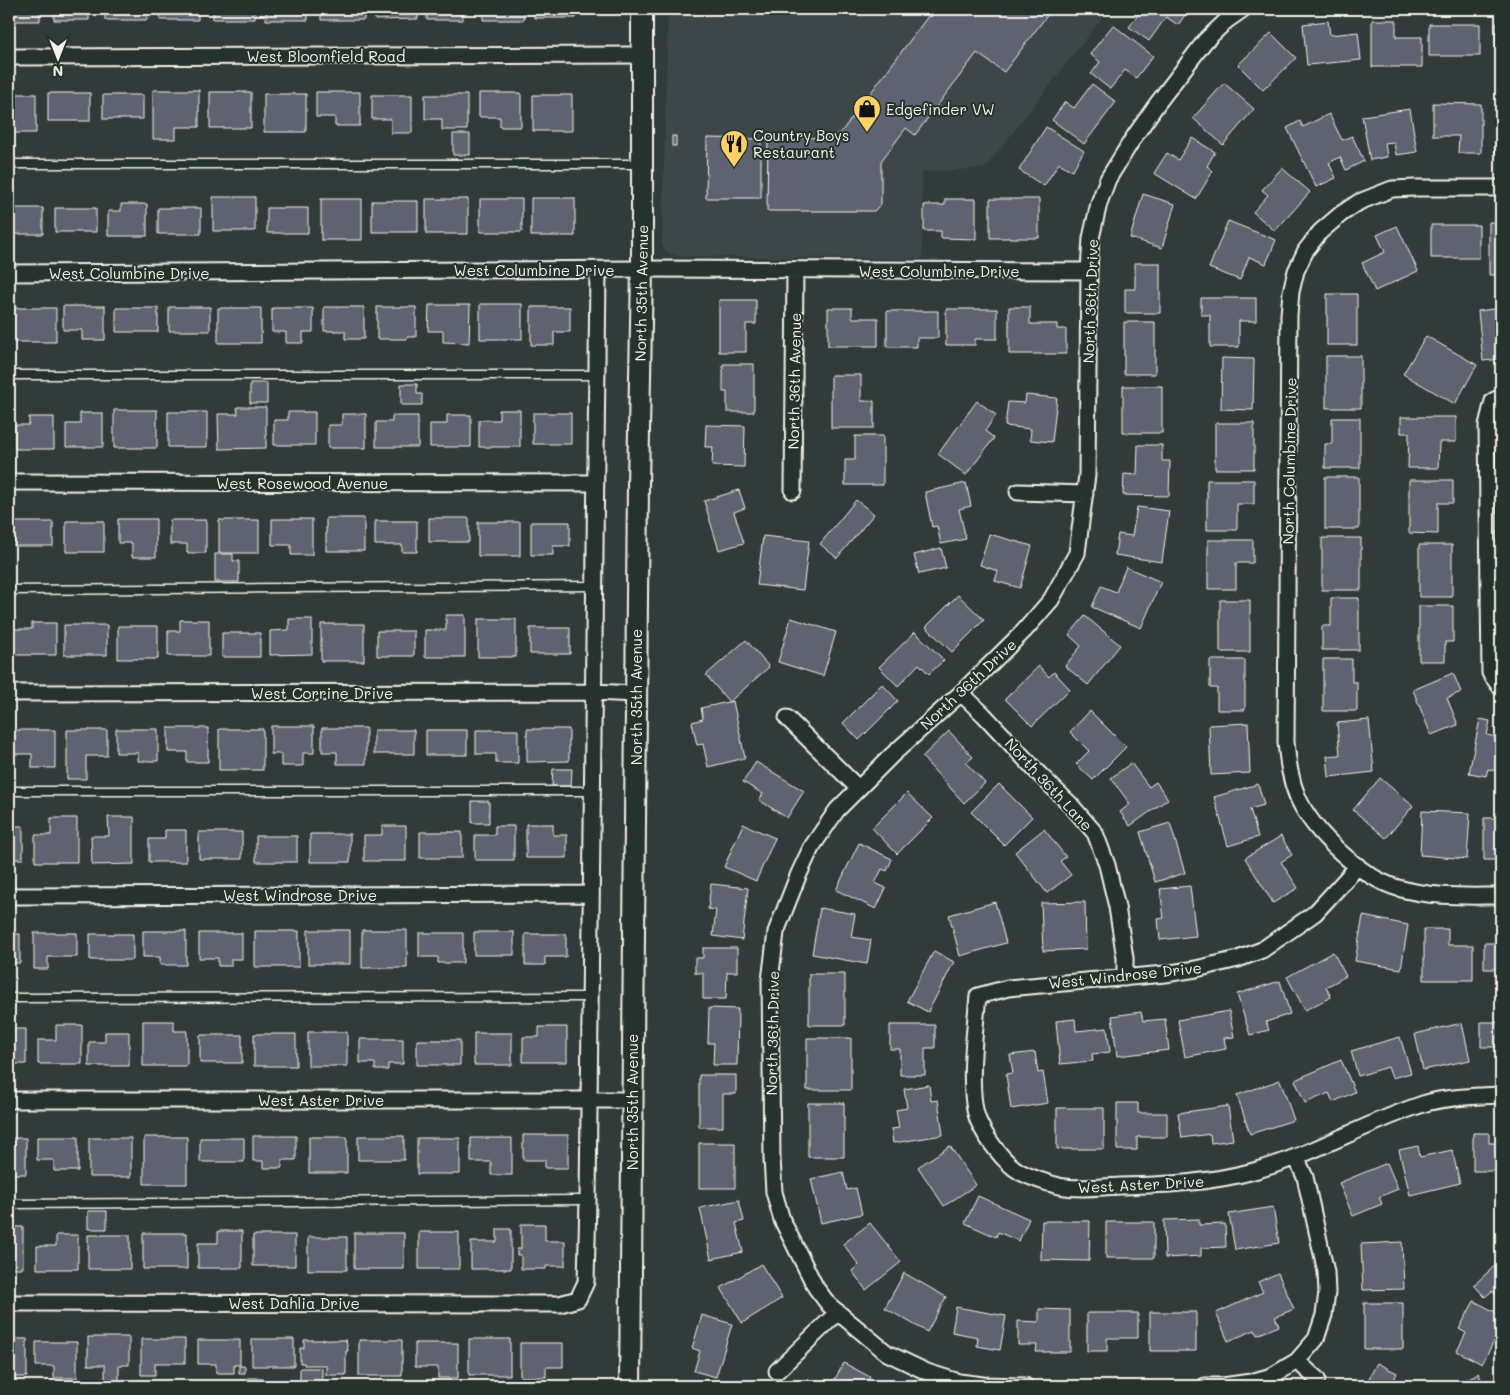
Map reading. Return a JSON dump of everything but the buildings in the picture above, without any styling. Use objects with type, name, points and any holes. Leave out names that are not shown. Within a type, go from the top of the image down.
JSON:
[{"type":"main road","name":"North 35th Avenue","points":[[630,1386],[642,269],[642,9]]},
{"type":"street","name":"North 36th Drive","points":[[838,1312],[829,1305],[816,1288],[782,1220],[774,1192],[770,981],[776,932],[810,848],[837,810],[892,755],[961,693],[1024,631],[1051,600],[1077,553],[1088,475],[1089,271],[1091,238],[1099,203],[1108,179],[1157,104],[1205,41],[1226,21],[1243,9]]},
{"type":"street","name":"West Bloomfield Road","points":[[9,57],[643,55]]},
{"type":"street","name":"North Columbine Drive","points":[[1358,866],[1330,843],[1314,824],[1298,799],[1289,771],[1286,732],[1289,315],[1291,292],[1296,271],[1306,250],[1320,232],[1359,202],[1392,190],[1415,188],[1501,188]]},
{"type":"street","name":"West Columbine Drive","points":[[9,273],[642,269],[1089,271]]},
{"type":"street","points":[[588,1200],[598,270]]},
{"type":"street","name":"North 36th Avenue","points":[[793,491],[795,271]]},
{"type":"street","points":[[1501,397],[1493,401],[1487,425],[1490,673],[1501,688]]},
{"type":"street","name":"West Rosewood Avenue","points":[[9,482],[596,483]]},
{"type":"street","points":[[1018,492],[1085,494]]},
{"type":"street","name":"West Corrine Drive","points":[[9,693],[592,692],[636,694]]},
{"type":"street","name":"North 36th Lane","points":[[961,693],[1070,804],[1095,833],[1107,865],[1117,907],[1125,958],[1125,978]]},
{"type":"street","points":[[787,718],[858,788]]},
{"type":"street","points":[[1358,866],[1374,878],[1397,888],[1447,896],[1501,896]]},
{"type":"street","name":"West Windrose Drive","points":[[978,996],[1008,988],[1125,978],[1196,969],[1238,960],[1262,950],[1315,913],[1358,866]]},
{"type":"street","name":"West Windrose Drive","points":[[9,896],[591,894]]},
{"type":"street","name":"West Aster Drive","points":[[978,996],[973,1075],[974,1101],[978,1118],[986,1136],[1000,1155],[1019,1171],[1059,1186],[1082,1188],[1182,1184],[1208,1181],[1254,1171],[1296,1157],[1382,1119],[1425,1103],[1501,1095]]},
{"type":"street","name":"West Aster Drive","points":[[9,1100],[632,1100]]},
{"type":"street","points":[[1205,1386],[1223,1386],[1251,1382],[1272,1376],[1297,1361],[1316,1339],[1324,1315],[1327,1292],[1326,1272],[1305,1177],[1296,1157]]},
{"type":"street","name":"West Dahlia Drive","points":[[9,1303],[560,1304],[578,1299],[586,1282],[588,1200]]},
{"type":"street","points":[[776,1371],[838,1312],[886,1353],[927,1372],[959,1382],[983,1385],[1026,1386]]},
{"type":"street","points":[[1297,1361],[1317,1380]]},
{"type":"lane","points":[[9,164],[642,164]]},
{"type":"lane","points":[[9,375],[596,375]]},
{"type":"lane","points":[[9,590],[594,586]]},
{"type":"lane","points":[[9,791],[592,791]]},
{"type":"lane","points":[[9,998],[590,997]]},
{"type":"lane","points":[[9,1204],[588,1200]]},
{"type":"shaded area","points":[[668,9],[1109,9],[985,168],[922,172],[922,259],[676,256],[666,251],[662,245]]},
{"type":"place","name":"Edgefinder VW","points":[[867,133]]},
{"type":"place","name":"Country Boys Restaurant","points":[[734,168]]}]
